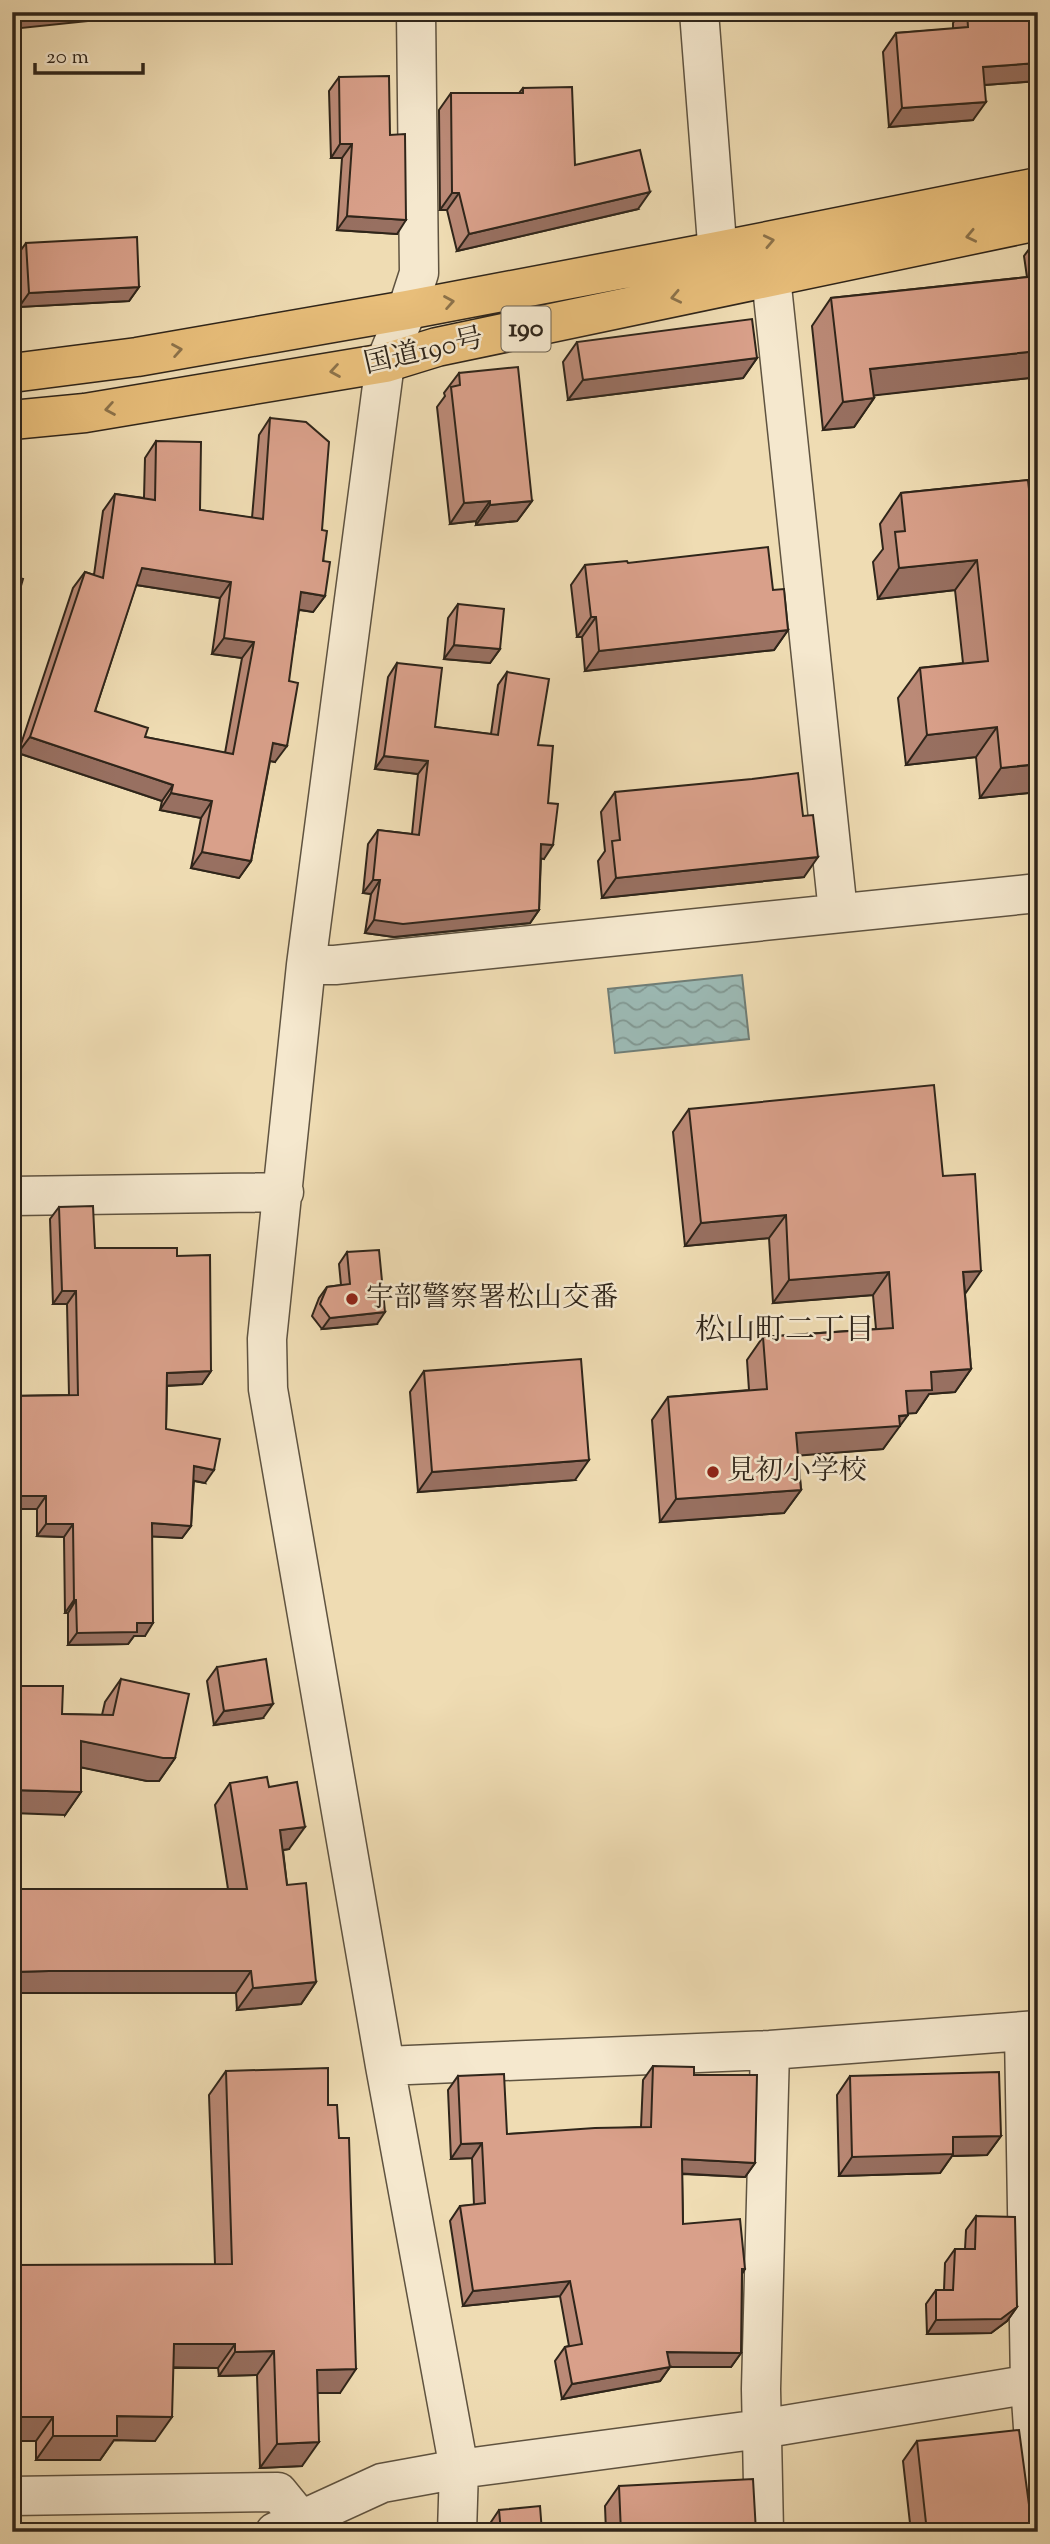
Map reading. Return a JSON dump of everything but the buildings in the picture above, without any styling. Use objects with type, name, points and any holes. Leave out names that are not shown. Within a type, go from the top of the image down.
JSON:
[{"type":"highway","name":"国道190号","points":[[12,420],[85,413],[385,363],[719,269],[1038,187]]},
{"type":"highway","name":"国道190号","points":[[12,373],[138,357],[407,310],[719,269],[772,277],[1038,221]]},
{"type":"street","points":[[416,12],[420,265],[407,310],[385,363],[306,965],[267,1339],[268,1389],[385,2066],[459,2469],[457,2532]]},
{"type":"street","points":[[699,12],[719,269]]},
{"type":"street","points":[[772,277],[838,912]]},
{"type":"street","points":[[306,965],[335,965],[1038,892]]},
{"type":"street","points":[[12,1196],[284,1192]]},
{"type":"street","points":[[385,2066],[770,2050],[1031,2031],[1034,2384],[1038,2501]]},
{"type":"street","points":[[764,2532],[761,2429],[764,2205],[770,2050]]},
{"type":"street","points":[[12,2496],[278,2491],[288,2525],[382,2483],[459,2469],[761,2429],[1034,2384]]},
{"type":"water","points":[[742,975],[749,1039],[615,1053],[608,989]]},
{"type":"place","name":"宇部警察署松山交番","points":[[352,1299]]},
{"type":"place","name":"見初小学校","points":[[713,1472]]},
{"type":"district","name":"松山町二丁目","points":[[785,1331]]}]
